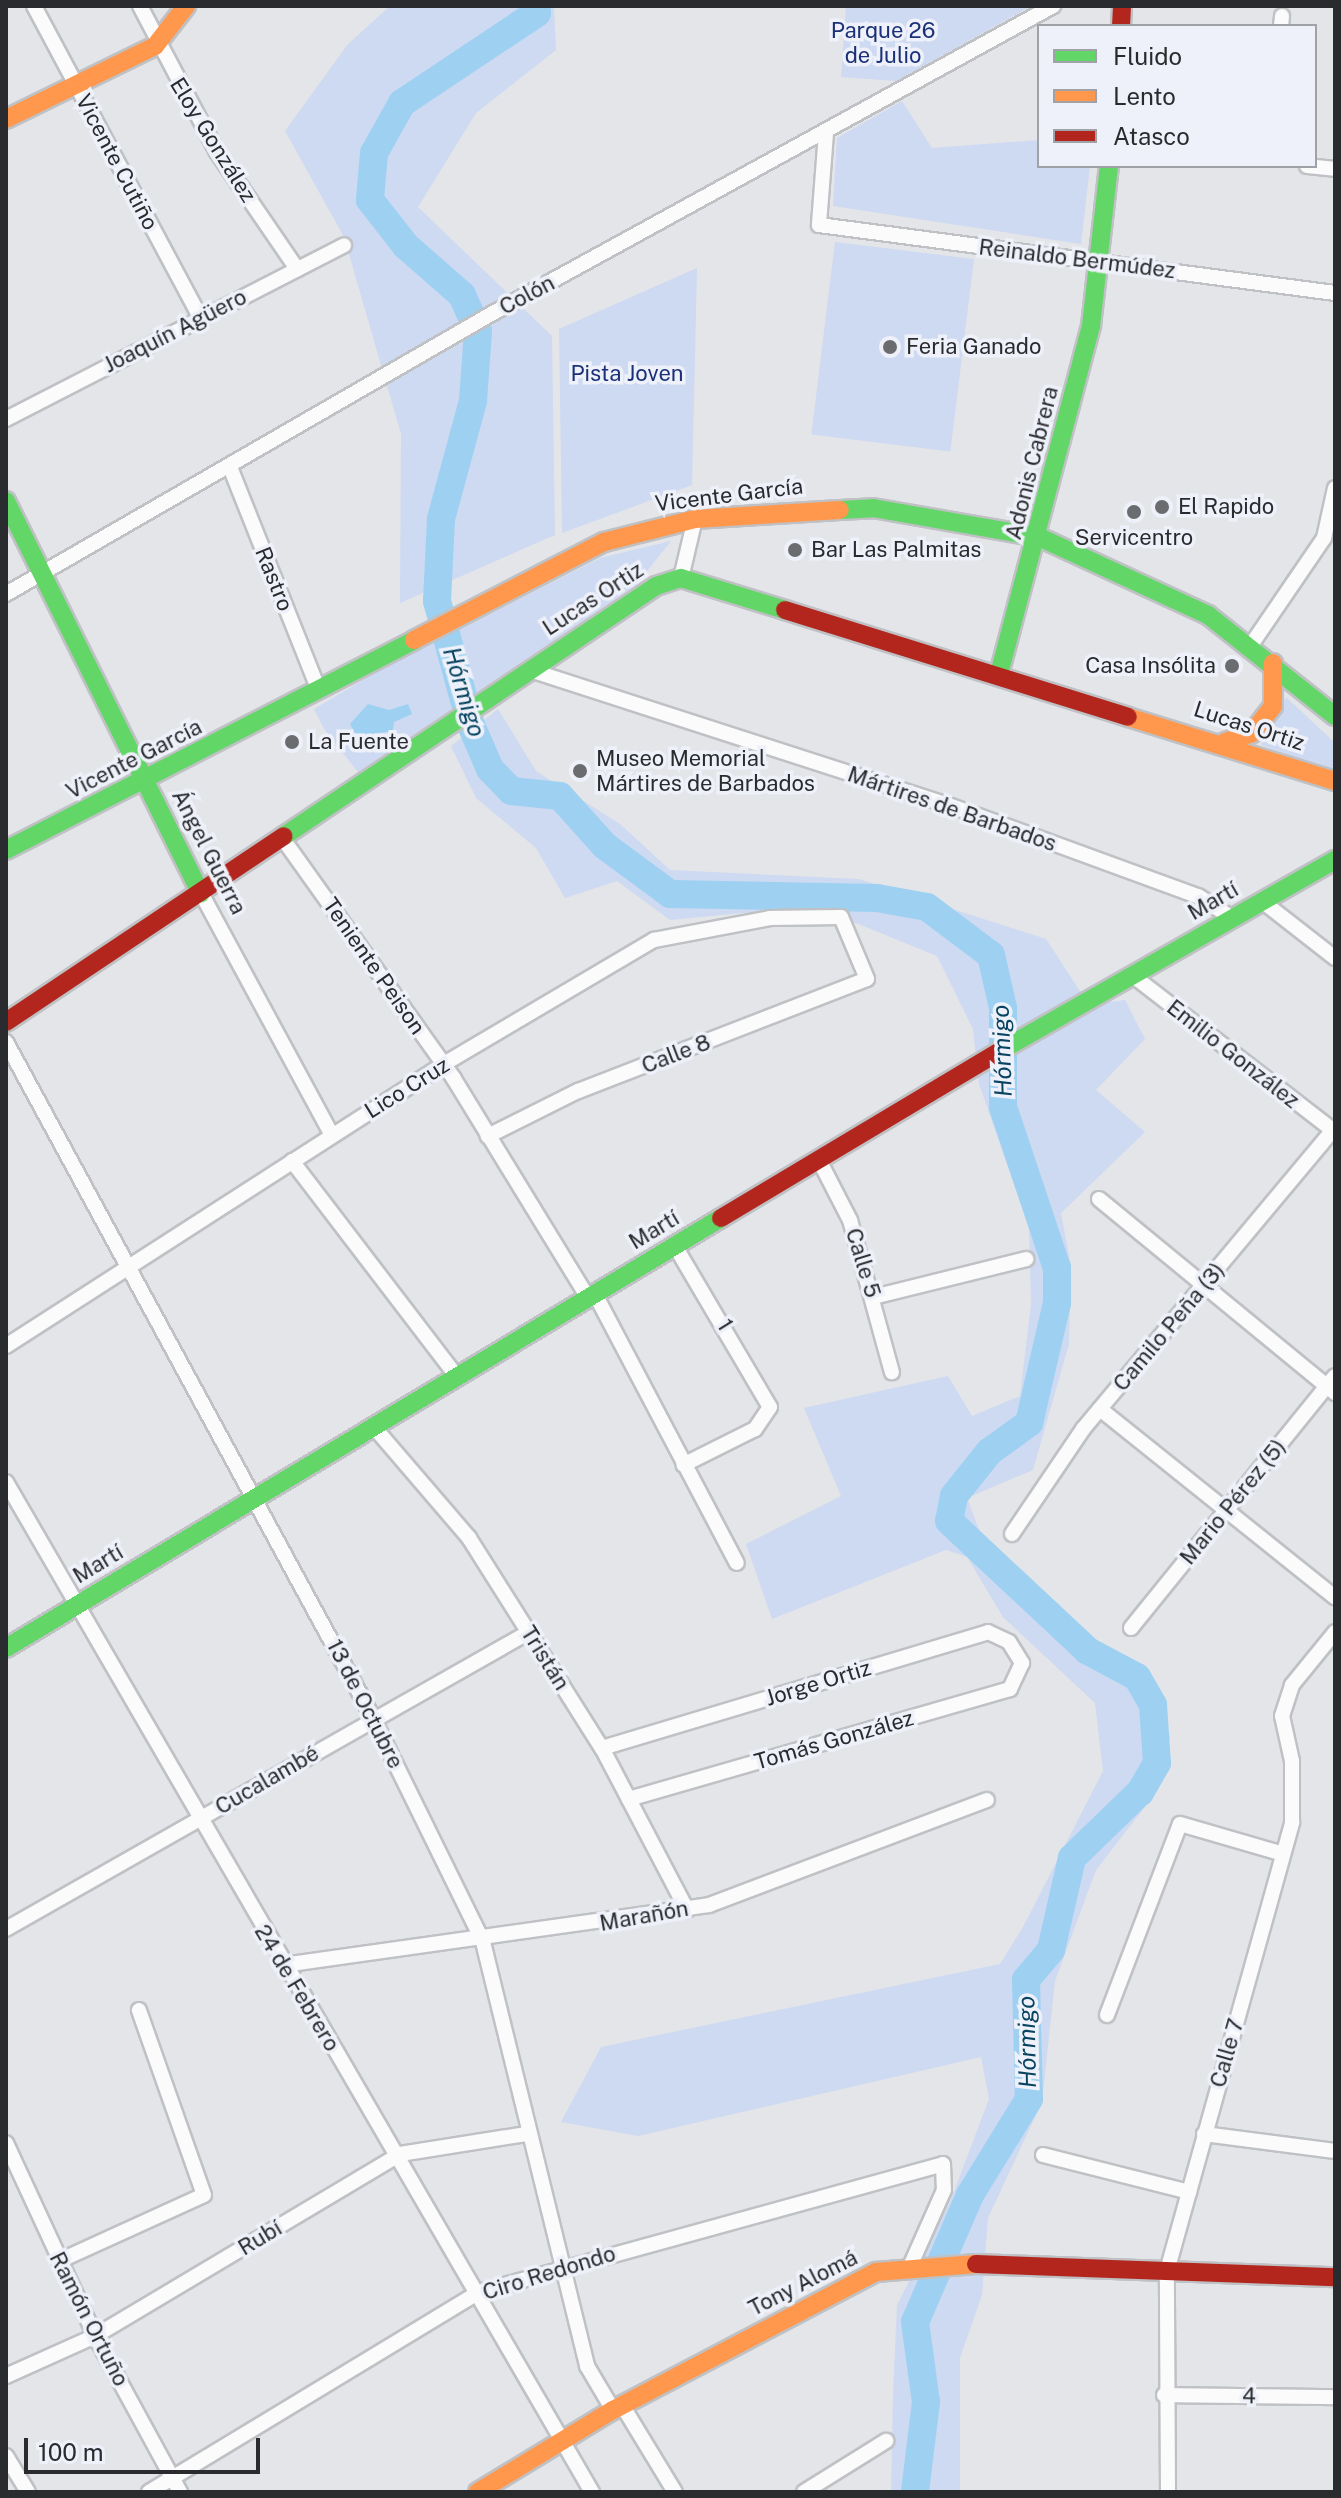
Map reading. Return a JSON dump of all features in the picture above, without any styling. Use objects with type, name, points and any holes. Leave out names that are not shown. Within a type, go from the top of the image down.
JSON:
[{"type":"main road","points":[[6,119],[155,46],[186,6]]},
{"type":"main road","name":"Adonis Cabrera","points":[[999,674],[1039,537],[1091,326],[1109,168]]},
{"type":"main road","name":"Ángel Guerra","points":[[6,501],[201,893]]},
{"type":"main road","name":"Vicente García","points":[[6,850],[146,781],[604,542],[695,519],[873,508],[1039,537],[1120,569],[1251,645],[1335,716]]},
{"type":"main road","name":"Lucas Ortiz","points":[[6,1022],[656,586],[681,578],[1225,742],[1335,781]]},
{"type":"main road","points":[[1225,742],[1252,733],[1273,706],[1273,663]]},
{"type":"main road","name":"Martí","points":[[6,1648],[977,1064],[1334,860]]},
{"type":"main road","name":"Tony Alomá","points":[[478,2492],[617,2408],[853,2283],[916,2264],[1335,2277]]},
{"type":"street","name":"Vicente Cutiño","points":[[34,6],[200,317]]},
{"type":"street","name":"Eloy González","points":[[140,6],[155,46],[297,269]]},
{"type":"street","name":"Colón","points":[[6,594],[493,313],[1053,6]]},
{"type":"street","name":"Reinaldo Bermúdez","points":[[826,133],[819,225],[1335,293]]},
{"type":"street","name":"Joaquín Agüero","points":[[6,419],[344,245]]},
{"type":"street","name":"Rastro","points":[[230,467],[319,691]]},
{"type":"street","points":[[1251,645],[1324,538],[1335,488]]},
{"type":"street","points":[[681,578],[695,519]]},
{"type":"street","name":"Mártires de Barbados","points":[[530,670],[946,804],[1198,896],[1232,918]]},
{"type":"street","name":"Teniente Peison","points":[[283,839],[444,1064],[591,1296],[737,1563]]},
{"type":"street","name":"Ángel Guerra","points":[[201,893],[332,1135]]},
{"type":"street","points":[[1262,901],[1335,958]]},
{"type":"street","name":"Lico Cruz","points":[[6,1346],[444,1064],[654,940],[770,918],[841,917],[867,979]]},
{"type":"street","name":"Emilio González","points":[[1132,975],[1334,1130]]},
{"type":"street","name":"Calle 8","points":[[488,1136],[578,1091],[867,979]]},
{"type":"street","name":"13 de Octubre","points":[[6,1042],[124,1268],[256,1497],[373,1718],[483,1942],[526,2134],[587,2366],[675,2492]]},
{"type":"street","name":"Camilo Peña (3)","points":[[1012,1534],[1100,1409],[1334,1130]]},
{"type":"street","name":"Calle 5","points":[[819,1160],[850,1220],[892,1372]]},
{"type":"street","points":[[292,1161],[457,1377]]},
{"type":"street","points":[[1099,1199],[1332,1386]]},
{"type":"street","name":"1","points":[[675,1246],[770,1407],[755,1429],[683,1465]]},
{"type":"street","points":[[873,1297],[1026,1259]]},
{"type":"street","name":"Mario Pérez (5)","points":[[1131,1628],[1332,1386]]},
{"type":"street","points":[[1100,1409],[1228,1508],[1335,1597]]},
{"type":"street","name":"Tristán","points":[[374,1427],[469,1538],[602,1748],[687,1910]]},
{"type":"street","name":"24 de Febrero","points":[[6,1482],[197,1820],[400,2154],[592,2492]]},
{"type":"street","name":"Cucalambé","points":[[6,1929],[529,1632]]},
{"type":"street","name":"Jorge Ortiz","points":[[602,1748],[988,1632],[1009,1642],[1022,1663]]},
{"type":"street","name":"Calle 7","points":[[1168,2492],[1164,2395],[1167,2271],[1292,1822],[1292,1761],[1282,1716],[1292,1685],[1335,1632]]},
{"type":"street","name":"Tomás González","points":[[629,1799],[1010,1689],[1022,1663]]},
{"type":"street","name":"Marañón","points":[[283,1965],[483,1942],[687,1910],[987,1800]]},
{"type":"street","points":[[1107,2015],[1180,1824],[1283,1854]]},
{"type":"street","points":[[59,2261],[204,2195],[139,2010]]},
{"type":"street","name":"Rubí","points":[[6,2376],[95,2336],[400,2154],[526,2134]]},
{"type":"street","points":[[1204,2134],[1335,2151]]},
{"type":"street","name":"Ramón Ortuño","points":[[6,2143],[95,2336],[176,2485]]},
{"type":"street","points":[[1043,2155],[1189,2192]]},
{"type":"street","name":"Ciro Redondo","points":[[149,2492],[176,2485],[479,2292],[943,2164],[944,2190],[916,2264]]},
{"type":"street","name":"4","points":[[1164,2395],[1335,2397]]},
{"type":"street","points":[[804,2492],[886,2441]]},
{"type":"street","points":[[6,2456],[28,2492]]},
{"type":"green space","points":[[390,6],[554,6],[556,50],[476,113],[418,207],[552,336],[555,535],[400,603],[401,434],[344,237],[285,131],[348,44]]},
{"type":"green space","name":"Parque 26 de Julio","points":[[846,6],[1031,6],[896,81],[841,77]]},
{"type":"green space","points":[[902,101],[932,148],[1037,140],[1037,168],[1090,168],[1081,244],[833,206],[837,138]]},
{"type":"green space","name":"Feria Ganado","points":[[835,242],[974,259],[950,452],[811,435]]},
{"type":"green space","name":"Pista Joven","points":[[697,268],[692,485],[562,533],[559,329]]},
{"type":"green space","points":[[671,541],[636,585],[358,772],[324,729],[314,709],[385,667],[600,558]]},
{"type":"green space","points":[[1286,697],[1335,743],[1335,772],[1261,745]]},
{"type":"green space","points":[[498,709],[536,771],[620,824],[670,870],[859,879],[1046,939],[1089,1005],[1125,1000],[1145,1039],[1096,1090],[1145,1132],[1061,1213],[1071,1266],[1069,1344],[1033,1470],[967,1498],[983,1540],[1081,1632],[1159,1688],[1170,1738],[1151,1799],[1096,1870],[1055,1981],[1042,2102],[988,2218],[982,2295],[960,2358],[960,2492],[891,2492],[897,2305],[950,2202],[989,2099],[981,2057],[638,2136],[561,2122],[601,2047],[1000,1964],[1023,1927],[1103,1771],[1095,1703],[1003,1617],[967,1557],[946,1550],[772,1619],[746,1544],[841,1496],[804,1408],[948,1376],[972,1416],[1020,1396],[1031,1304],[1029,1228],[979,1084],[973,1029],[937,956],[856,923],[743,913],[670,920],[617,881],[565,898],[536,848],[476,798],[451,746]]},
{"type":"water","points":[[368,704],[389,710],[408,704],[412,714],[394,722],[393,731],[357,736],[350,724]]},
{"type":"waterway","name":"Hórmigo","points":[[535,6],[537,13],[402,103],[374,153],[370,200],[406,246],[462,295],[478,331],[473,401],[441,519],[437,601],[471,725],[490,769],[511,791],[560,796],[605,846],[670,894],[877,898],[927,907],[991,955],[1003,1008],[1003,1107],[1057,1268],[1057,1303],[1029,1423],[989,1452],[954,1496],[949,1521],[1088,1651],[1137,1677],[1153,1705],[1157,1763],[1140,1792],[1072,1858],[1051,1950],[1026,1980],[1029,2099],[970,2195],[915,2322],[926,2402],[915,2492]]},
{"type":"traffic: fast","points":[[999,674],[1091,326],[1109,168]]},
{"type":"traffic: fast","points":[[6,501],[201,893]]},
{"type":"traffic: fast","points":[[840,510],[873,508],[1039,537],[1208,615],[1335,716]]},
{"type":"traffic: fast","points":[[284,836],[656,586],[681,578],[785,610]]},
{"type":"traffic: fast","points":[[6,850],[414,640]]},
{"type":"traffic: fast","points":[[1000,1051],[1335,860]]},
{"type":"traffic: fast","points":[[6,1648],[721,1218]]},
{"type":"traffic: slow","points":[[6,119],[155,46],[186,6]]},
{"type":"traffic: slow","points":[[414,640],[604,542],[695,519],[840,510]]},
{"type":"traffic: slow","points":[[1225,742],[1252,733],[1273,706],[1273,663]]},
{"type":"traffic: slow","points":[[1128,717],[1335,781]]},
{"type":"traffic: slow","points":[[478,2492],[613,2410],[876,2272],[976,2264]]},
{"type":"traffic: jam","points":[[1121,24],[1122,6]]},
{"type":"traffic: jam","points":[[785,610],[1128,717]]},
{"type":"traffic: jam","points":[[6,1022],[284,836]]},
{"type":"traffic: jam","points":[[721,1218],[1000,1051]]},
{"type":"traffic: jam","points":[[976,2264],[1335,2277]]},
{"type":"place","name":"Feria Ganado","points":[[890,347]]},
{"type":"place","name":"El Rapido","points":[[1162,507]]},
{"type":"place","name":"Servicentro","points":[[1134,512]]},
{"type":"place","name":"Bar Las Palmitas","points":[[795,550]]},
{"type":"place","name":"Casa Insólita","points":[[1232,666]]},
{"type":"place","name":"La Fuente","points":[[292,742]]},
{"type":"place","name":"Museo Memorial Mártires de Barbados","points":[[580,771]]}]
